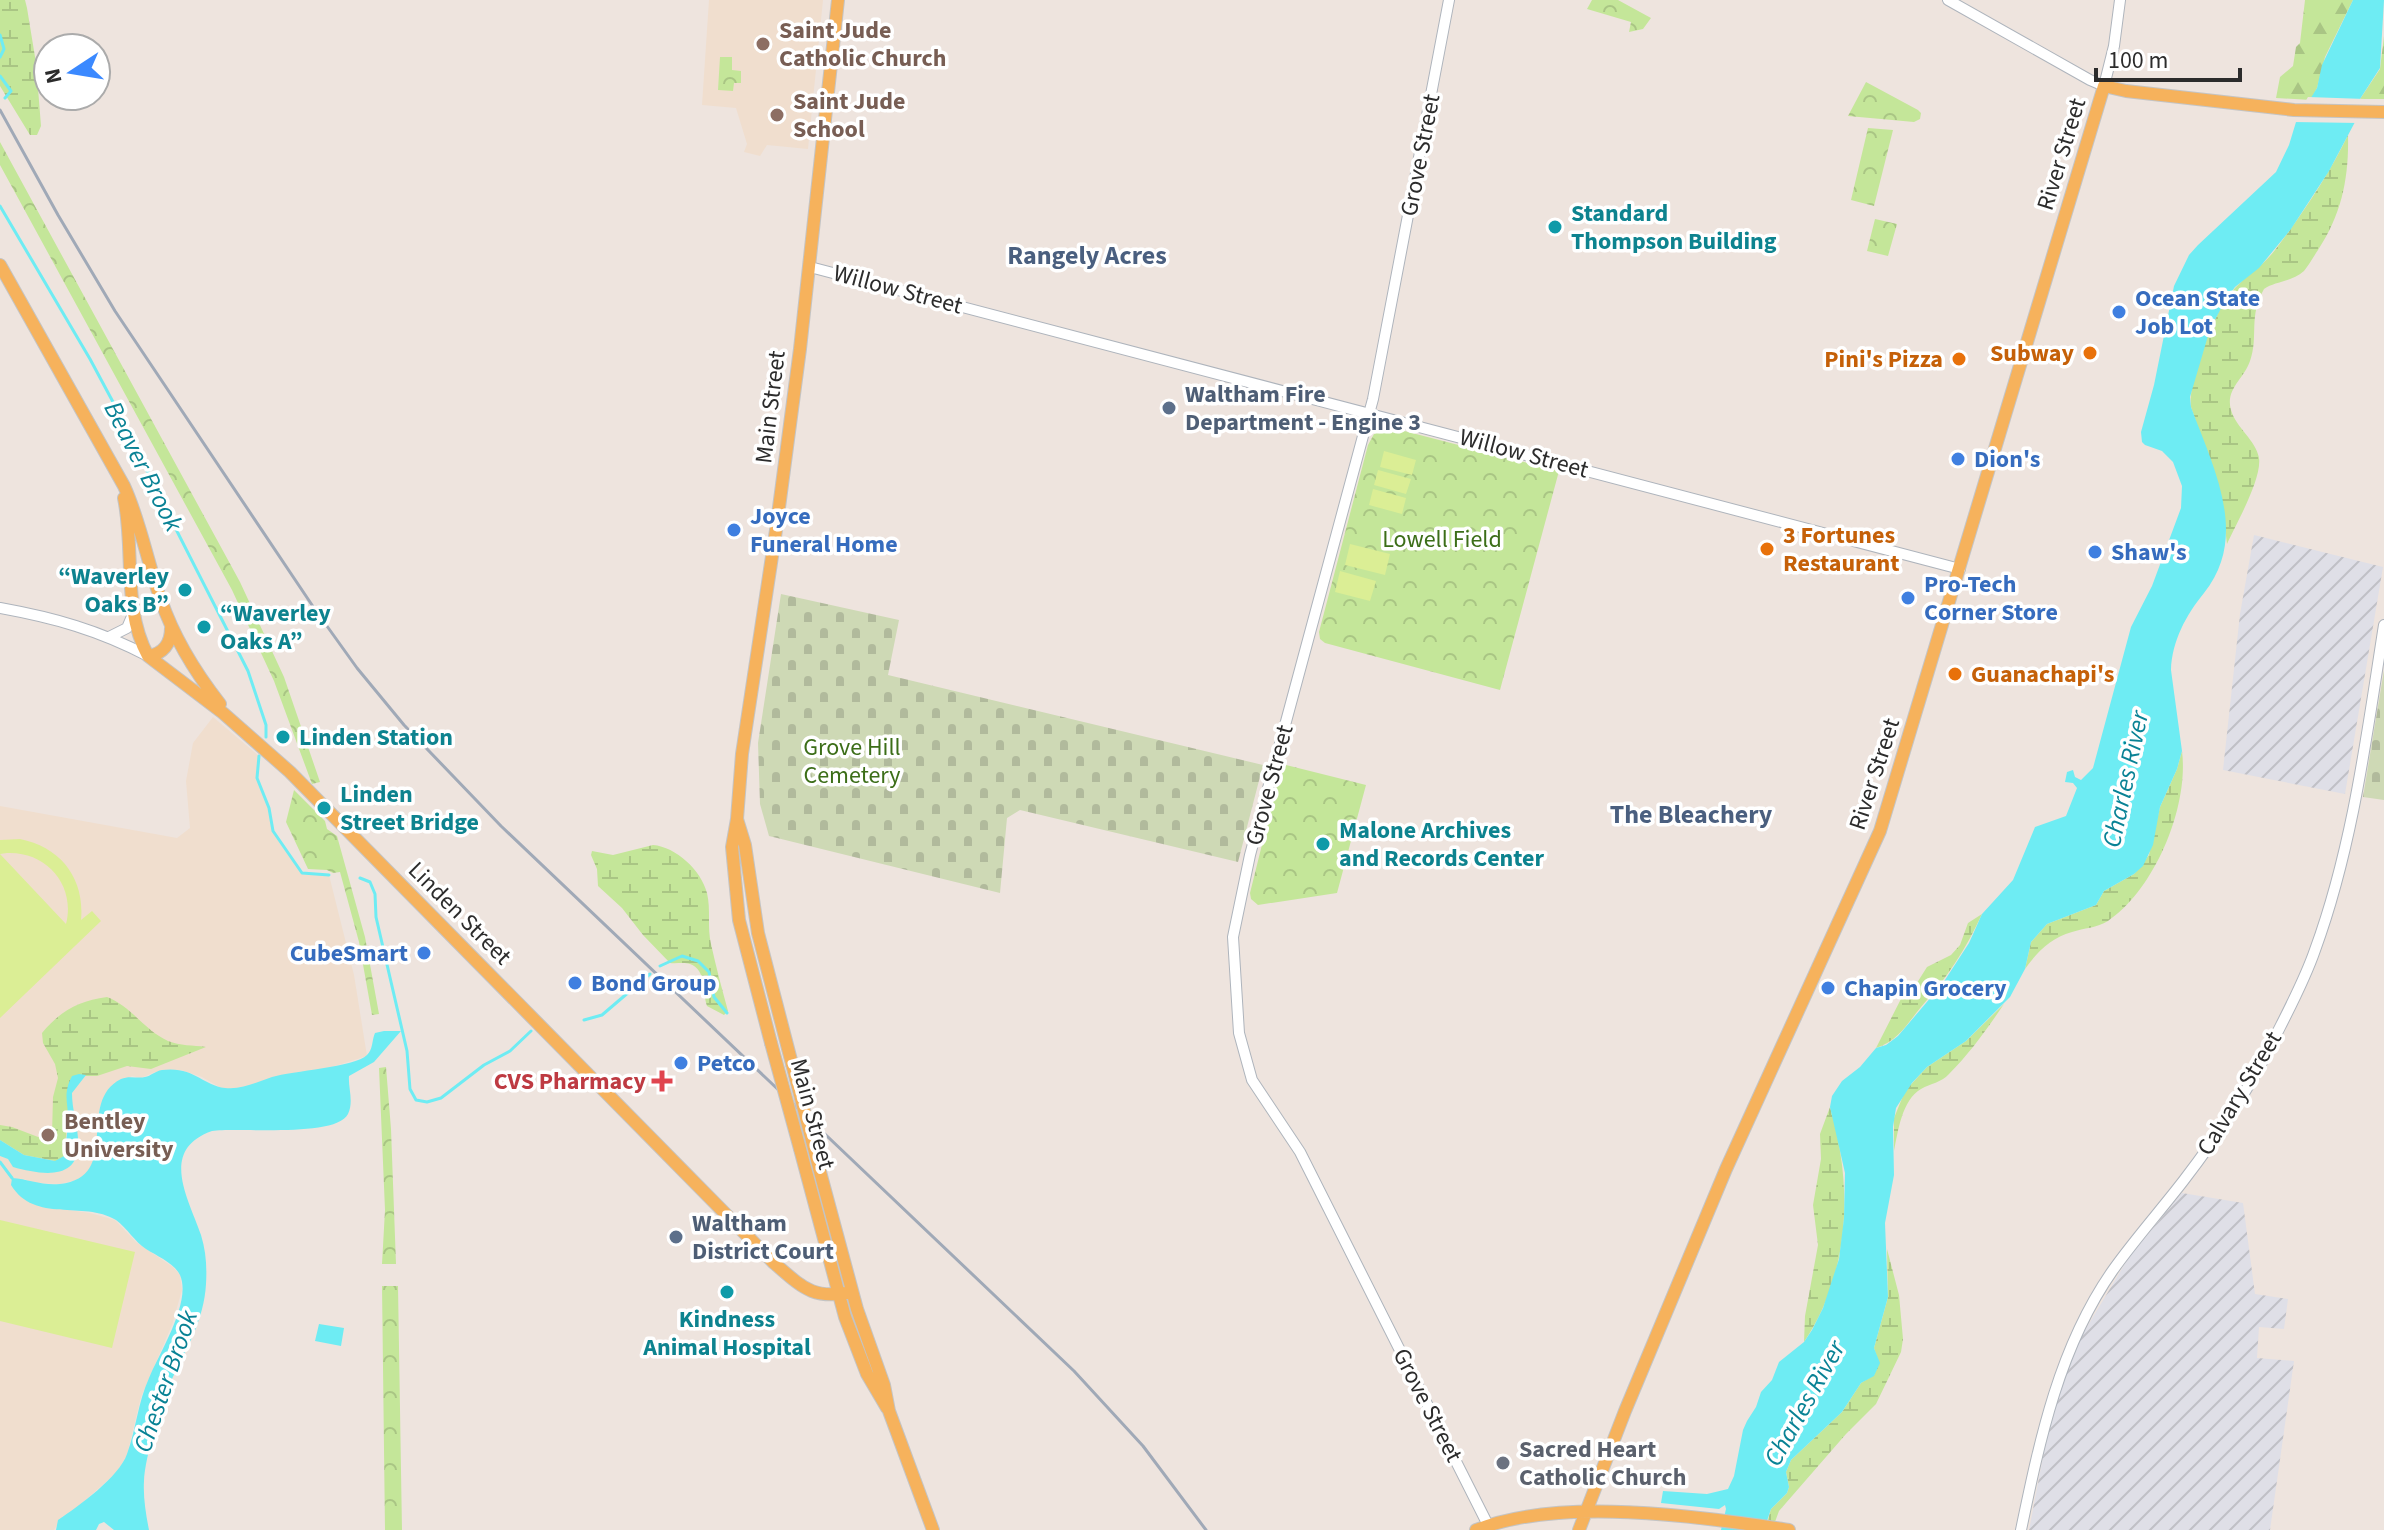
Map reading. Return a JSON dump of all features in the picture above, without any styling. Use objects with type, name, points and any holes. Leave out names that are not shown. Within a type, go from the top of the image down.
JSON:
[{"type":"main road","name":"Main Street","points":[[838,0],[810,267],[776,530],[742,754],[732,847],[738,910],[839,1295],[867,1374],[889,1411]]},
{"type":"main road","points":[[2104,86],[2131,92],[2294,110],[2380,112]]},
{"type":"main road","name":"River Street","points":[[1579,1530],[1748,1120],[1877,839],[2104,86]]},
{"type":"main road","points":[[0,265],[134,510],[170,624],[199,674],[237,725]]},
{"type":"main road","points":[[116,473],[129,531],[133,614],[148,656],[159,653],[167,646],[171,637],[170,624]]},
{"type":"main road","name":"Linden Street","points":[[148,656],[176,675],[290,772],[774,1263],[813,1292],[825,1296],[852,1292]]},
{"type":"main road","name":"Main Street","points":[[737,819],[745,845],[760,942],[852,1292],[884,1385],[889,1411],[933,1530]]},
{"type":"main road","points":[[1482,1528],[1515,1519],[1585,1512],[1717,1520],[1784,1529]]},
{"type":"street","name":"Grove Street","points":[[1449,0],[1368,412],[1234,923],[1233,942],[1239,1027],[1252,1080],[1303,1159],[1482,1528]]},
{"type":"street","points":[[1948,0],[2104,86]]},
{"type":"street","name":"River Street","points":[[2104,86],[2114,46],[2120,0]]},
{"type":"street","name":"Willow Street","points":[[810,267],[1960,569]]},
{"type":"street","name":"Linden Street","points":[[0,608],[62,620],[109,637],[148,656]]},
{"type":"street","points":[[109,637],[127,628],[133,614]]},
{"type":"street","name":"Calvary Street","points":[[2021,1530],[2049,1407],[2058,1378],[2083,1322],[2112,1271],[2184,1180],[2234,1108],[2271,1046],[2315,952],[2353,806],[2384,625]]},
{"type":"shaded area","name":"Saint Jude Catholic Church","points":[[709,0],[823,0],[808,149],[767,145],[760,156],[744,152],[747,144],[736,108],[702,105]]},
{"type":"shaded area","points":[[2254,535],[2383,567],[2345,794],[2223,770],[2240,614]]},
{"type":"shaded area","name":"Bentley University","points":[[213,717],[259,756],[257,778],[269,808],[273,831],[299,870],[308,875],[329,875],[354,975],[367,1056],[233,1089],[221,1088],[181,1070],[155,1072],[141,1078],[132,1076],[111,1087],[100,1107],[94,1163],[87,1174],[60,1184],[32,1183],[22,1178],[62,1209],[115,1220],[136,1242],[173,1267],[180,1275],[182,1290],[172,1325],[141,1397],[127,1455],[117,1472],[71,1513],[63,1516],[54,1530],[0,1530],[0,806],[177,838],[190,828],[186,781],[193,743]]},
{"type":"shaded area","points":[[2182,1193],[2243,1203],[2255,1294],[2288,1299],[2284,1329],[2259,1327],[2257,1358],[2294,1361],[2270,1530],[2029,1530],[2048,1431],[2058,1394],[2081,1337],[2129,1257]]},
{"type":"green space","points":[[0,0],[25,0],[32,40],[32,112],[40,112],[41,126],[37,135],[30,135],[0,86]]},
{"type":"green space","points":[[1592,0],[1618,0],[1651,18],[1643,29],[1629,32],[1631,22],[1587,9]]},
{"type":"green space","points":[[2305,0],[2353,0],[2325,57],[2311,100],[2276,98],[2280,77],[2293,66],[2296,47],[2300,43]]},
{"type":"green space","points":[[2384,36],[2384,99],[2360,99],[2380,69]]},
{"type":"green space","points":[[720,57],[732,57],[732,70],[741,71],[741,83],[734,83],[733,91],[718,90]]},
{"type":"green space","points":[[1866,82],[1918,110],[1920,119],[1914,122],[1848,116]]},
{"type":"green space","points":[[1868,128],[1893,130],[1874,206],[1851,200]]},
{"type":"green space","points":[[2348,135],[2347,166],[2333,223],[2304,271],[2264,289],[2256,309],[2253,352],[2233,390],[2230,403],[2237,423],[2254,445],[2259,467],[2253,489],[2227,544],[2221,495],[2191,407],[2198,362],[2211,327],[2227,298],[2271,255],[2323,180]]},
{"type":"green space","points":[[0,142],[240,582],[284,677],[320,782],[312,784],[274,681],[232,590],[0,165]]},
{"type":"green space","points":[[1875,219],[1897,224],[1888,256],[1867,251]]},
{"type":"green space","name":"Lowell Field","points":[[1389,427],[1559,471],[1500,690],[1325,643],[1320,639],[1319,632],[1368,445],[1374,434]]},
{"type":"green space","points":[[1384,451],[1416,460],[1412,475],[1380,467]]},
{"type":"green space","points":[[1378,470],[1411,479],[1406,494],[1374,485]]},
{"type":"green space","points":[[1373,489],[1406,498],[1402,514],[1369,505]]},
{"type":"green space","points":[[1350,544],[1390,554],[1385,575],[1345,565]]},
{"type":"green space","points":[[1340,571],[1376,581],[1370,601],[1335,592]]},
{"type":"green space","name":"Grove Hill Cemetery","points":[[781,594],[899,620],[888,675],[1263,765],[1238,862],[1020,810],[1007,818],[1000,893],[769,836],[760,804],[758,743]]},
{"type":"green space","points":[[2384,670],[2384,800],[2363,797]]},
{"type":"green space","points":[[2182,751],[2183,773],[2174,821],[2154,868],[2140,889],[2108,921],[2051,942],[2025,969],[2031,942],[2047,924],[2096,905],[2104,891],[2134,874],[2149,855],[2160,807]]},
{"type":"green space","points":[[1282,764],[1366,785],[1337,893],[1258,905],[1251,899],[1250,893]]},
{"type":"green space","points":[[294,790],[325,821],[327,829],[337,836],[365,937],[379,1014],[372,1015],[359,942],[340,872],[308,869],[286,822]]},
{"type":"green space","points":[[20,839],[35,843],[58,857],[74,878],[79,891],[81,920],[92,911],[101,921],[0,1018],[0,854],[0,840]],"holes":[[[0,854],[34,858],[55,873],[66,896],[66,924]]]},
{"type":"green space","points":[[653,845],[679,855],[704,884],[711,944],[728,1011],[724,1015],[707,1006],[699,971],[688,963],[670,963],[622,908],[598,886],[592,851],[613,855]]},
{"type":"green space","points":[[1982,914],[1963,951],[1939,985],[1902,1031],[1876,1048],[1905,991],[1915,986],[1927,967],[1951,955],[1960,945],[1968,923]]},
{"type":"green space","points":[[107,997],[168,1041],[206,1047],[151,1069],[127,1066],[97,1076],[72,1076],[64,1156],[60,1161],[24,1155],[0,1140],[0,1125],[46,1140],[52,1134],[53,1097],[58,1078],[55,1064],[43,1043],[42,1033],[71,1008]]},
{"type":"green space","points":[[2004,1004],[1949,1074],[1921,1089],[1909,1101],[1894,1151],[1894,1118],[1905,1091],[1927,1067],[1966,1041]]},
{"type":"green space","points":[[386,1067],[396,1264],[382,1264],[385,1210],[379,1068]]},
{"type":"green space","points":[[1830,1107],[1842,1167],[1843,1228],[1831,1287],[1820,1315],[1804,1342],[1805,1316],[1818,1245],[1813,1205],[1821,1159],[1820,1134]]},
{"type":"green space","points":[[0,1220],[135,1252],[112,1348],[0,1321]]},
{"type":"green space","points":[[1887,1249],[1899,1295],[1903,1339],[1901,1352],[1876,1404],[1779,1511],[1772,1530],[1765,1530],[1771,1509],[1787,1493],[1786,1472],[1791,1460],[1842,1412],[1861,1383],[1874,1375],[1879,1363],[1874,1348],[1888,1297]]},
{"type":"green space","points":[[382,1286],[398,1286],[402,1530],[385,1530]]},
{"type":"water","name":"Charles River","points":[[2353,0],[2384,0],[2380,68],[2360,99],[2355,122],[2329,171],[2291,229],[2259,268],[2235,287],[2225,301],[2210,329],[2190,397],[2217,477],[2226,525],[2218,571],[2191,610],[2174,649],[2171,670],[2182,751],[2160,807],[2153,845],[2143,866],[2104,891],[2096,905],[2047,924],[2031,942],[2025,969],[2010,997],[1966,1041],[1927,1067],[1896,1108],[1893,1127],[1894,1175],[1885,1223],[1888,1297],[1874,1348],[1880,1363],[1874,1376],[1861,1383],[1842,1412],[1791,1460],[1786,1472],[1787,1493],[1771,1509],[1764,1530],[1721,1530],[1725,1505],[1719,1509],[1661,1503],[1663,1491],[1707,1494],[1728,1489],[1734,1476],[1743,1430],[1761,1392],[1772,1380],[1779,1362],[1804,1342],[1823,1308],[1839,1259],[1844,1218],[1845,1173],[1830,1107],[1832,1096],[1842,1081],[1860,1067],[1876,1048],[1898,1036],[1943,983],[1969,943],[1982,914],[2013,880],[2035,827],[2066,816],[2077,788],[2073,783],[2065,782],[2067,772],[2073,770],[2075,777],[2081,780],[2093,768],[2131,627],[2152,586],[2181,508],[2182,486],[2173,462],[2162,451],[2145,445],[2141,432],[2174,286],[2189,255],[2276,172],[2296,122],[2317,88],[2322,65]]},
{"type":"water","name":"Chester Brook","points":[[401,1031],[374,1062],[349,1076],[350,1109],[340,1121],[307,1129],[212,1131],[196,1139],[186,1150],[182,1177],[203,1241],[205,1297],[198,1322],[167,1391],[150,1445],[144,1487],[149,1530],[114,1530],[104,1522],[96,1530],[56,1530],[58,1520],[97,1490],[123,1463],[145,1387],[178,1313],[183,1286],[174,1267],[142,1246],[116,1220],[103,1214],[33,1204],[21,1197],[11,1185],[12,1178],[60,1184],[79,1178],[90,1168],[95,1154],[101,1104],[108,1090],[121,1079],[173,1070],[190,1073],[217,1086],[237,1088],[272,1077],[360,1059],[369,1053],[375,1033]]},
{"type":"water","points":[[86,1075],[72,1093],[78,1138],[74,1162],[67,1169],[47,1173],[13,1167],[8,1159],[0,1156],[0,1140],[24,1155],[55,1161],[64,1156],[68,1122],[67,1089],[72,1076]]},
{"type":"water","points":[[319,1324],[344,1328],[341,1346],[315,1341]]},
{"type":"pier","points":[[2308,97],[2365,99],[2359,123],[2293,122]]},
{"type":"waterway","name":"Beaver Brook","points":[[0,35],[4,49],[0,57]]},
{"type":"waterway","name":"Beaver Brook","points":[[0,76],[11,91],[5,98]]},
{"type":"waterway","name":"Beaver Brook","points":[[0,206],[90,359],[147,471],[156,479],[155,488],[248,671],[266,725],[266,737]]},
{"type":"waterway","name":"Beaver Brook","points":[[259,756],[257,778],[269,808],[273,831],[302,873],[329,875]]},
{"type":"waterway","name":"Beaver Brook","points":[[360,878],[370,882],[375,894],[376,917],[407,1051],[410,1089],[416,1100],[427,1102],[441,1098],[484,1065],[510,1051],[531,1031]]},
{"type":"waterway","name":"Beaver Brook","points":[[660,966],[682,956],[698,961],[709,972],[714,997],[727,1013]]},
{"type":"waterway","name":"Beaver Brook","points":[[584,1020],[602,1015],[650,974]]},
{"type":"waterway","points":[[0,1162],[12,1178]]},
{"type":"railway","points":[[0,110],[115,311],[314,608],[357,668],[404,725],[501,826],[1074,1371],[1143,1446],[1206,1530]]},
{"type":"place","name":"Saint Jude Catholic Church","points":[[763,44]]},
{"type":"place","name":"Saint Jude School","points":[[777,115]]},
{"type":"place","name":"Standard Thompson Building","points":[[1555,227]]},
{"type":"place","name":"Ocean State Job Lot","points":[[2119,312]]},
{"type":"place","name":"Subway","points":[[2090,353]]},
{"type":"place","name":"Pini's Pizza","points":[[1959,359]]},
{"type":"place","name":"Waltham Fire Department - Engine 3","points":[[1169,408]]},
{"type":"place","name":"Dion's","points":[[1958,459]]},
{"type":"place","name":"Joyce Funeral Home","points":[[734,530]]},
{"type":"place","name":"3 Fortunes Restaurant","points":[[1767,549]]},
{"type":"place","name":"Shaw's","points":[[2095,552]]},
{"type":"place","name":"“Waverley Oaks B”","points":[[185,590]]},
{"type":"place","name":"Pro-Tech Corner Store","points":[[1908,598]]},
{"type":"place","name":"“Waverley Oaks A”","points":[[204,627]]},
{"type":"place","name":"Guanachapi's","points":[[1955,674]]},
{"type":"place","name":"Linden Station","points":[[283,737]]},
{"type":"place","name":"Linden Street Bridge","points":[[324,808]]},
{"type":"place","name":"Malone Archives and Records Center","points":[[1323,844]]},
{"type":"place","name":"CubeSmart","points":[[424,953]]},
{"type":"place","name":"Bond Group","points":[[575,983]]},
{"type":"place","name":"Chapin Grocery","points":[[1828,988]]},
{"type":"place","name":"Petco","points":[[681,1063]]},
{"type":"place","name":"CVS Pharmacy","points":[[662,1081]]},
{"type":"place","name":"Bentley University","points":[[48,1135]]},
{"type":"place","name":"Waltham District Court","points":[[676,1237]]},
{"type":"place","name":"Kindness Animal Hospital","points":[[727,1292]]},
{"type":"place","name":"Sacred Heart Catholic Church","points":[[1503,1463]]},
{"type":"district","name":"Rangely Acres","points":[[1087,255]]},
{"type":"district","name":"The Bleachery","points":[[1691,814]]}]
